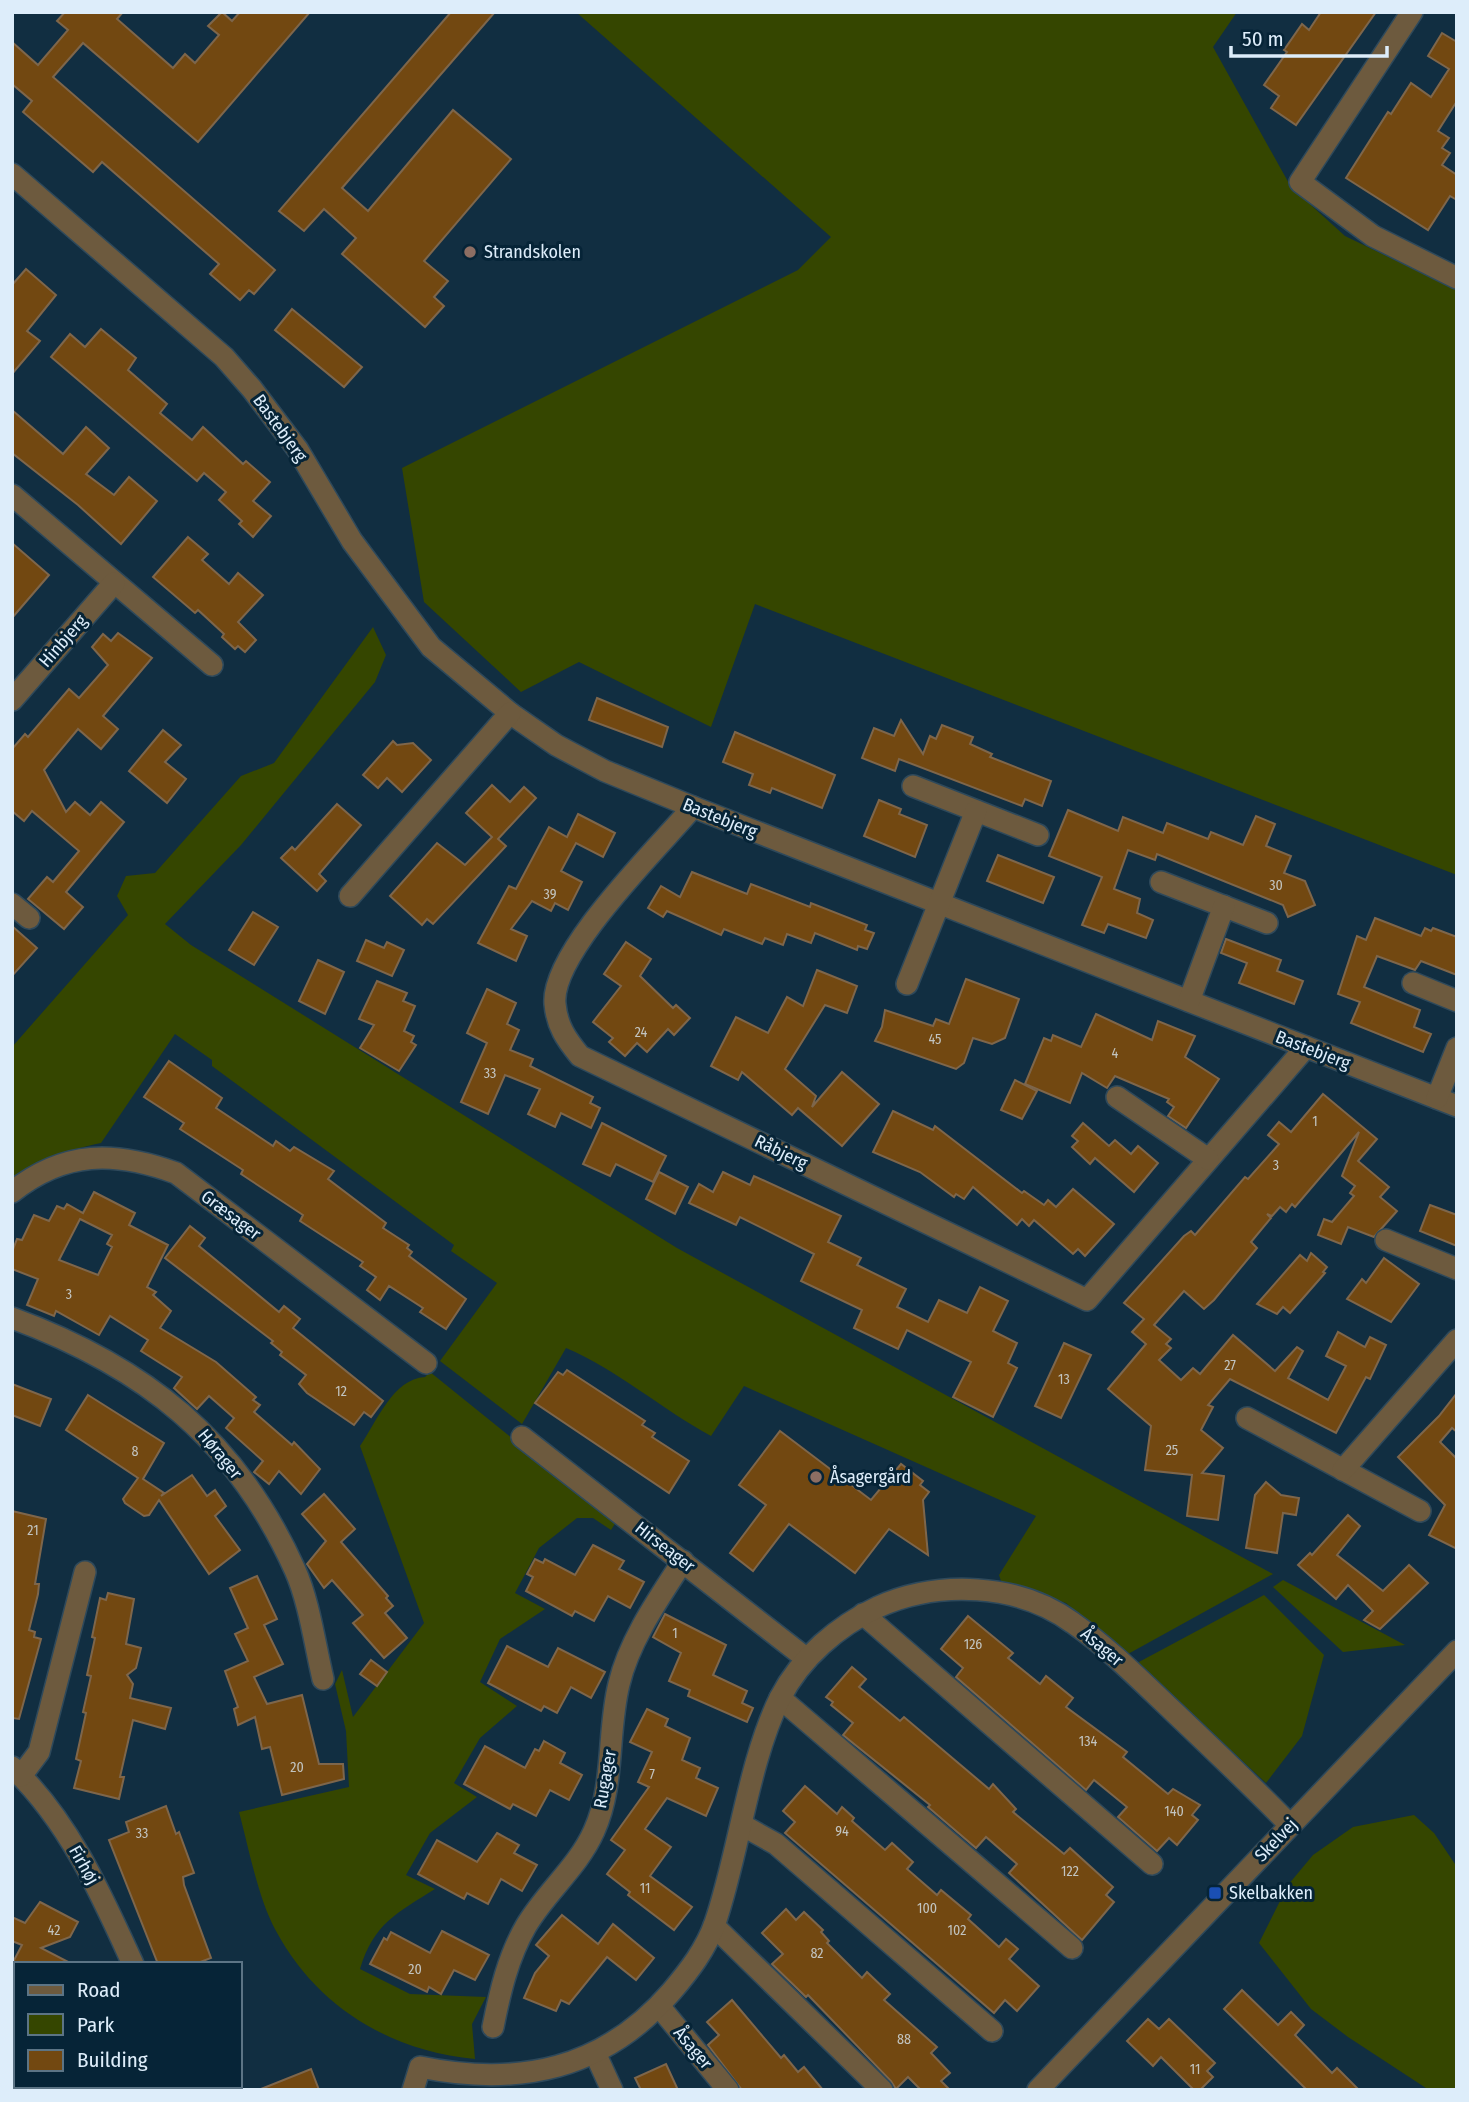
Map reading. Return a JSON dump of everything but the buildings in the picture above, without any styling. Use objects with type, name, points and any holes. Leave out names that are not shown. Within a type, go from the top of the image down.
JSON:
[{"type":"street","points":[[1412,12],[1300,183],[1373,236],[1457,278]]},
{"type":"street","name":"Bastebjerg","points":[[12,174],[224,357],[252,388],[298,450],[352,541],[430,647],[510,713],[556,745],[605,771],[693,807],[1457,1106]]},
{"type":"street","points":[[12,495],[212,665]]},
{"type":"street","name":"Hinbjerg","points":[[12,700],[114,583]]},
{"type":"street","points":[[349,896],[510,713]]},
{"type":"street","points":[[913,786],[1038,835]]},
{"type":"street","name":"Råbjerg","points":[[693,807],[578,941],[561,974],[554,1001],[561,1032],[580,1056],[1087,1300],[1306,1047]]},
{"type":"street","points":[[907,984],[976,811]]},
{"type":"street","points":[[1161,882],[1266,923]]},
{"type":"street","points":[[12,904],[29,918]]},
{"type":"street","points":[[1189,1001],[1224,906]]},
{"type":"street","points":[[1413,983],[1457,1001]]},
{"type":"street","points":[[1437,1098],[1457,1048]]},
{"type":"street","points":[[1117,1097],[1208,1159]]},
{"type":"street","name":"Græsager","points":[[12,1192],[33,1176],[70,1161],[94,1158],[140,1160],[176,1173],[426,1363]]},
{"type":"street","points":[[1386,1240],[1457,1269]]},
{"type":"street","name":"Hørager","points":[[12,1318],[65,1338],[140,1379],[207,1434],[258,1503],[296,1572],[323,1679]]},
{"type":"street","points":[[1343,1470],[1457,1340]]},
{"type":"street","points":[[1247,1418],[1420,1511]]},
{"type":"street","name":"Hirseager","points":[[522,1437],[807,1659]]},
{"type":"street","name":"Rugager","points":[[494,2027],[502,1983],[527,1925],[581,1857],[595,1829],[604,1800],[619,1683],[634,1644],[683,1561]]},
{"type":"street","name":"Firhøj","points":[[85,1572],[39,1752],[17,1772],[61,1826],[92,1877],[132,1962]]},
{"type":"street","name":"Åsager","points":[[413,2090],[420,2067],[510,2083],[594,2053],[629,2032],[659,2007],[691,1969],[714,1926],[766,1733],[780,1698],[807,1659],[833,1634],[863,1614],[891,1601],[953,1589],[1015,1596],[1044,1606],[1072,1621],[1123,1664],[1290,1825]]},
{"type":"street","points":[[863,1614],[1152,1864]]},
{"type":"street","name":"Skelvej","points":[[1038,2090],[1457,1651]]},
{"type":"street","points":[[780,1698],[1072,1948]]},
{"type":"street","points":[[742,1825],[776,1844],[992,2031]]},
{"type":"street","points":[[714,1926],[882,2090]]},
{"type":"street","name":"Åsager","points":[[659,2007],[728,2090]]},
{"type":"street","points":[[594,2053],[612,2090]]},
{"type":"green space","points":[[576,12],[1237,12],[1213,47],[1291,187],[1345,236],[1457,290],[1457,875],[755,604],[711,727],[579,662],[521,692],[424,602],[402,468],[798,270],[831,237]]},
{"type":"green space","points":[[373,627],[386,655],[375,682],[241,845],[165,924],[191,945],[677,1248],[1273,1574],[1128,1654],[1066,1603],[1001,1581],[999,1575],[1036,1516],[744,1386],[711,1436],[604,1367],[566,1348],[522,1424],[440,1361],[497,1283],[451,1251],[454,1245],[212,1066],[212,1060],[175,1034],[101,1143],[54,1156],[12,1181],[12,1047],[128,915],[117,896],[126,876],[155,873],[241,776],[274,763]]},
{"type":"green space","points":[[430,1372],[616,1522],[611,1530],[593,1518],[577,1518],[539,1548],[515,1593],[545,1609],[500,1639],[480,1682],[517,1706],[480,1738],[454,1783],[477,1797],[430,1833],[406,1875],[435,1889],[388,1921],[372,1940],[360,1969],[410,1994],[486,1997],[472,2024],[475,2059],[414,2046],[385,2035],[335,2003],[312,1982],[293,1958],[270,1918],[239,1812],[349,1787],[346,1731],[335,1684],[342,1670],[353,1717],[424,1623],[360,1446],[395,1393],[404,1385],[425,1377]]},
{"type":"green space","points":[[1283,1580],[1405,1645],[1343,1652],[1273,1587]]},
{"type":"green space","points":[[1264,1595],[1324,1655],[1302,1736],[1266,1783],[1137,1663]]},
{"type":"green space","points":[[1414,1815],[1434,1833],[1457,1867],[1457,2090],[1429,2090],[1348,2037],[1311,2009],[1259,1943],[1288,1885],[1313,1855],[1353,1827]]},
{"type":"place","name":"Strandskolen","points":[[470,252]]},
{"type":"place","name":"Åsagergård","points":[[816,1477]]},
{"type":"place","name":"Skelbakken","points":[[1215,1893]]}]
